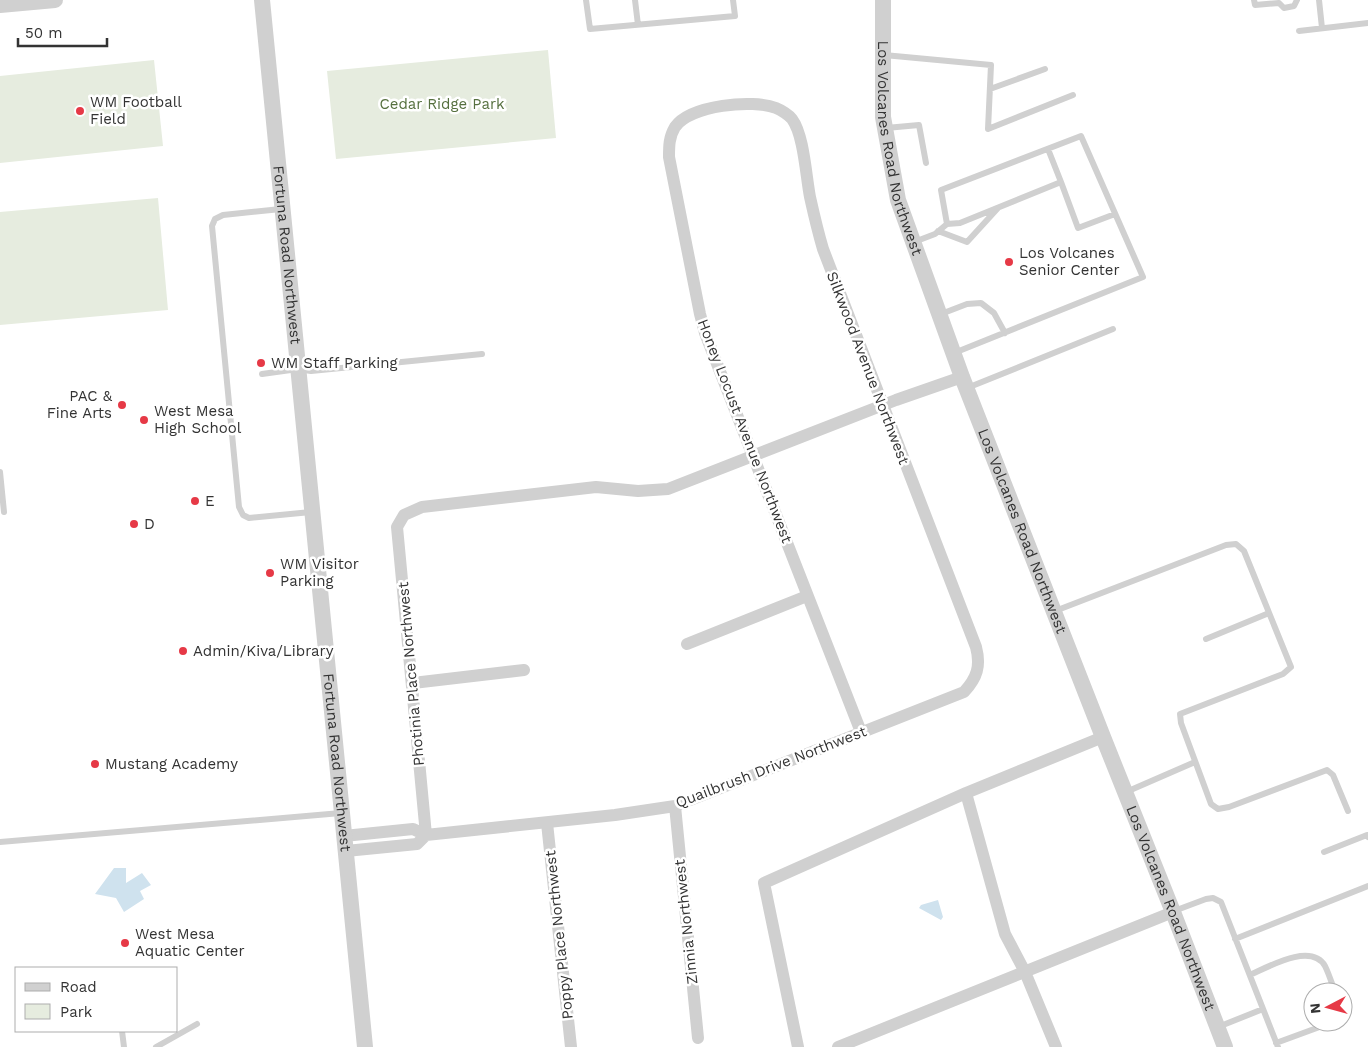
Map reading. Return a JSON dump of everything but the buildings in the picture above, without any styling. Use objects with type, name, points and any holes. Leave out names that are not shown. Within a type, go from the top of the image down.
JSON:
[{"type":"street","points":[[0,5],[56,0]]},
{"type":"street","name":"Fortuna Road Northwest","points":[[262,0],[365,1047]]},
{"type":"street","name":"Los Volcanes Road Northwest","points":[[883,0],[883,117],[898,200],[912,243],[1053,612],[1225,1047]]},
{"type":"street","name":"Silkwood Avenue Northwest","points":[[735,106],[759,104],[777,108],[792,119],[800,134],[810,198],[822,249],[976,646],[979,658],[978,669]]},
{"type":"street","name":"Honey Locust Avenue Northwest","points":[[735,106],[706,109],[689,115],[676,126],[670,139],[669,157],[705,333],[861,732]]},
{"type":"street","points":[[753,456],[882,405],[964,383]]},
{"type":"street","name":"Photinia Place Northwest","points":[[426,835],[397,527],[404,515],[422,506],[596,488],[638,491],[668,489],[753,456]]},
{"type":"street","points":[[687,644],[807,596]]},
{"type":"street","name":"Quailbrush Drive Northwest","points":[[345,844],[413,829],[426,835],[547,823],[675,806],[964,692],[972,683],[978,669]]},
{"type":"street","points":[[413,683],[524,670]]},
{"type":"street","points":[[798,1047],[764,883],[966,793],[1102,737]]},
{"type":"street","points":[[966,793],[1005,934],[1025,972],[1056,1047]]},
{"type":"street","name":"Zinnia Northwest","points":[[675,806],[698,1038]]},
{"type":"street","name":"Poppy Place Northwest","points":[[547,823],[571,1047]]},
{"type":"street","points":[[838,1047],[1173,912]]},
{"type":"lane","points":[[586,0],[590,29],[735,16],[733,0]]},
{"type":"lane","points":[[635,0],[638,25]]},
{"type":"lane","points":[[1254,0],[1255,6],[1280,2],[1284,8],[1294,6],[1297,0]]},
{"type":"lane","points":[[1319,0],[1322,28]]},
{"type":"lane","points":[[1298,31],[1368,23]]},
{"type":"lane","points":[[882,54],[991,65],[988,130],[1073,95]]},
{"type":"lane","points":[[990,89],[1045,69]]},
{"type":"lane","points":[[885,128],[920,125],[926,163]]},
{"type":"lane","points":[[947,224],[941,190],[1081,136],[1142,277],[953,354]]},
{"type":"lane","points":[[1048,149],[1078,228],[1115,214]]},
{"type":"lane","points":[[912,243],[938,231],[947,224],[960,223],[1061,182]]},
{"type":"lane","points":[[938,231],[967,242],[999,207]]},
{"type":"lane","points":[[282,208],[223,216],[215,220],[212,226],[238,498],[242,515],[249,518],[312,512]]},
{"type":"lane","points":[[939,315],[967,304],[981,303],[994,313],[1004,333]]},
{"type":"lane","points":[[964,383],[1113,329]]},
{"type":"lane","points":[[262,374],[298,369],[311,371],[482,354]]},
{"type":"lane","points":[[0,472],[4,512]]},
{"type":"lane","points":[[1053,612],[1226,545],[1236,544],[1244,551],[1291,668],[1283,674],[1180,714],[1181,723],[1211,804],[1218,809],[1228,807],[1328,770],[1333,775],[1348,811]]},
{"type":"lane","points":[[1206,639],[1269,613]]},
{"type":"lane","points":[[1125,792],[1196,762]]},
{"type":"lane","points":[[0,842],[342,813]]},
{"type":"lane","points":[[1324,852],[1367,835],[1368,837]]},
{"type":"lane","points":[[1235,939],[1368,886]]},
{"type":"lane","points":[[1173,912],[1206,899],[1213,898],[1221,902],[1277,1045],[1308,1032]]},
{"type":"lane","points":[[1250,975],[1295,956],[1312,956],[1324,964],[1331,982]]},
{"type":"lane","points":[[1217,1028],[1263,1009]]},
{"type":"lane","points":[[156,1047],[197,1024]]},
{"type":"lane","points":[[122,1032],[124,1047]]},
{"type":"green space","name":"Cedar Ridge Park","points":[[548,50],[556,138],[336,159],[327,71]]},
{"type":"green space","name":"WM Football Field","points":[[154,60],[163,146],[0,163],[0,76]]},
{"type":"green space","points":[[158,198],[168,310],[0,325],[0,212]]},
{"type":"water","points":[[114,868],[126,868],[126,883],[142,873],[151,885],[140,891],[144,899],[124,912],[116,898],[95,894]]},
{"type":"water","points":[[938,900],[943,917],[941,920],[919,908],[921,905]]},
{"type":"place","name":"WM Football Field","points":[[80,111]]},
{"type":"place","name":"Los Volcanes Senior Center","points":[[1009,262]]},
{"type":"place","name":"WM Staff Parking","points":[[261,363]]},
{"type":"place","name":"PAC & Fine Arts","points":[[122,405]]},
{"type":"place","name":"West Mesa High School","points":[[144,420]]},
{"type":"place","name":"E","points":[[195,501]]},
{"type":"place","name":"D","points":[[134,524]]},
{"type":"place","name":"WM Visitor Parking","points":[[270,573]]},
{"type":"place","name":"Admin/Kiva/Library","points":[[183,651]]},
{"type":"place","name":"Mustang Academy","points":[[95,764]]},
{"type":"place","name":"West Mesa Aquatic Center","points":[[125,943]]}]
